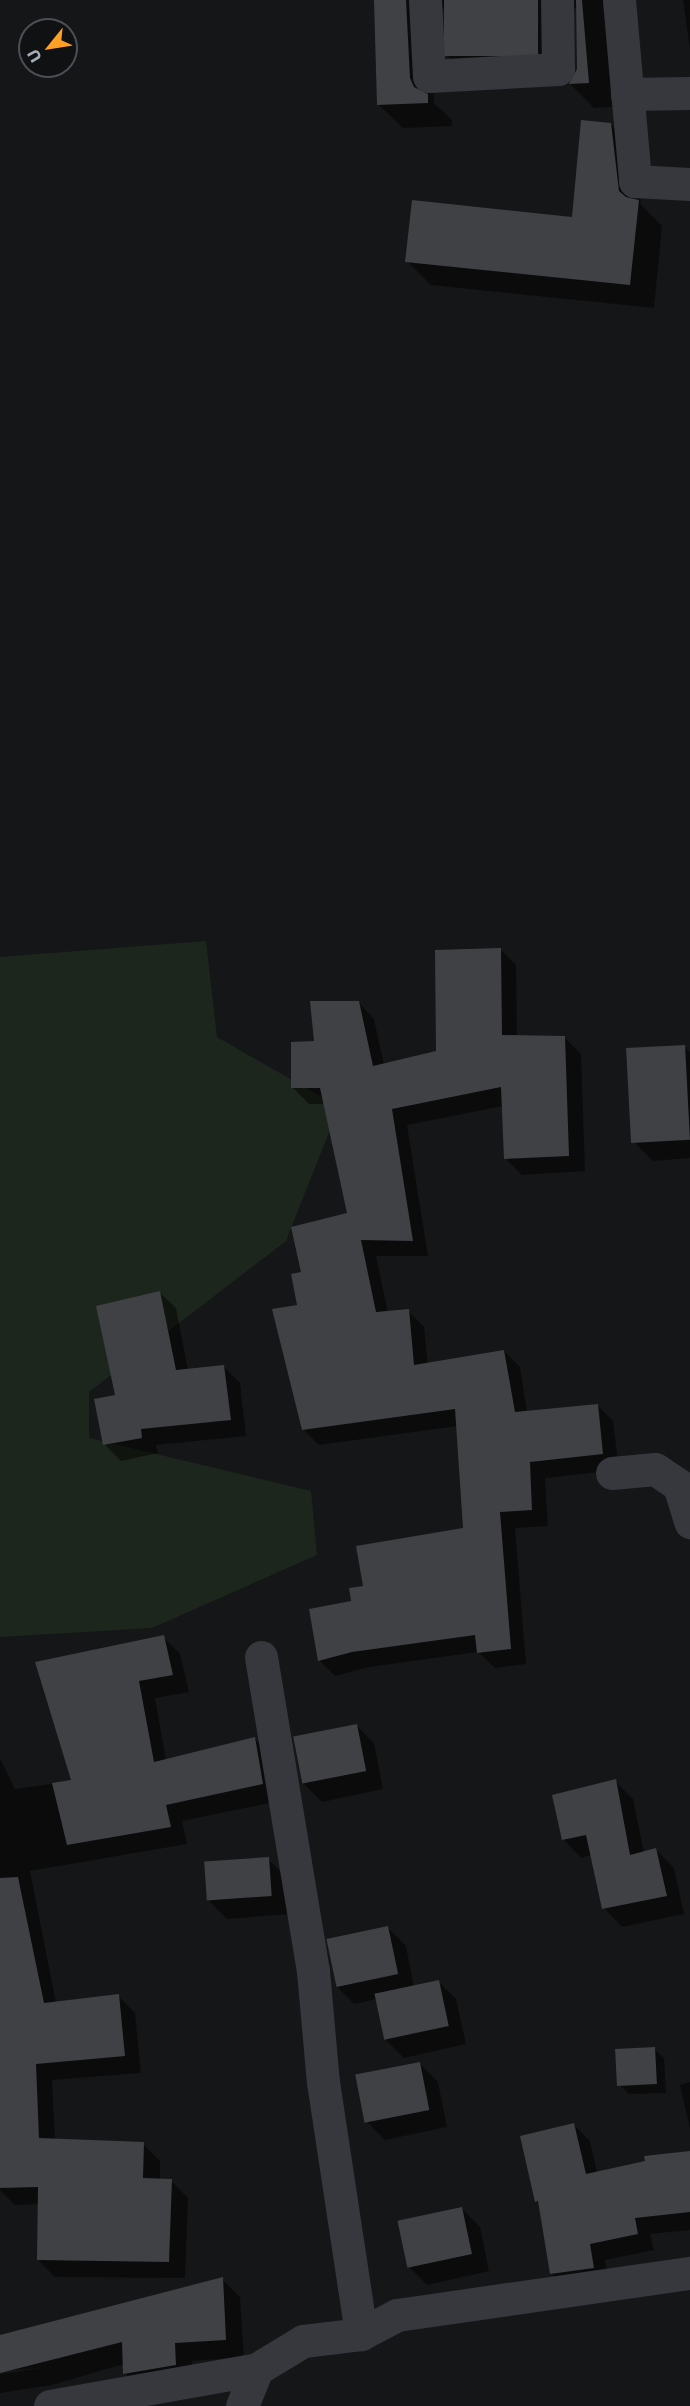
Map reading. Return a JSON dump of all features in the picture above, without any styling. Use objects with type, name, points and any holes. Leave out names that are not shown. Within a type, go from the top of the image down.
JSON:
[{"type":"street","points":[[425,0],[429,76],[558,69],[557,0]]},
{"type":"street","points":[[619,0],[635,181],[690,184]]},
{"type":"street","points":[[627,94],[690,93]]},
{"type":"street","points":[[612,1473],[656,1469],[679,1485],[690,1522]]},
{"type":"street","points":[[261,1657],[313,1971],[323,2082],[361,2334]]},
{"type":"street","points":[[50,2406],[257,2369],[303,2341],[361,2334],[397,2315],[690,2273]]},
{"type":"street","points":[[242,2406],[257,2369]]},
{"type":"shaded area","points":[[206,941],[217,1037],[339,1107],[286,1241],[89,1392],[89,1438],[311,1491],[317,1555],[152,1628],[0,1637],[0,957]]},
{"type":"building","points":[[374,0],[406,0],[410,78],[414,87],[428,94],[428,103],[377,105]]},
{"type":"building","points":[[444,0],[538,0],[538,56],[444,56]]},
{"type":"building","points":[[576,0],[582,0],[589,83],[569,84],[577,69]]},
{"type":"building","points":[[581,120],[611,123],[619,191],[626,197],[639,200],[630,285],[405,262],[412,200],[572,217]]},
{"type":"building","points":[[501,948],[502,1035],[565,1036],[569,1156],[504,1159],[501,1087],[392,1109],[413,1241],[361,1240],[376,1312],[409,1309],[414,1365],[504,1350],[515,1412],[598,1404],[603,1454],[530,1462],[532,1510],[500,1512],[511,1649],[477,1653],[475,1635],[352,1652],[318,1661],[309,1609],[351,1601],[349,1588],[363,1586],[356,1546],[463,1528],[455,1409],[302,1430],[272,1309],[297,1305],[291,1274],[301,1272],[291,1227],[347,1213],[320,1088],[291,1088],[291,1042],[314,1041],[310,1001],[359,1001],[373,1066],[436,1051],[435,950]]},
{"type":"building","points":[[685,1045],[690,1140],[631,1143],[626,1048]]},
{"type":"building","points":[[160,1291],[176,1370],[224,1365],[231,1420],[141,1429],[142,1438],[103,1445],[94,1399],[115,1395],[96,1306]]},
{"type":"building","points":[[164,1635],[173,1675],[139,1681],[154,1762],[255,1737],[263,1784],[166,1805],[171,1827],[67,1845],[52,1783],[71,1780],[35,1662]]},
{"type":"building","points":[[357,1724],[366,1771],[302,1784],[293,1736]]},
{"type":"building","points":[[616,1779],[630,1855],[656,1848],[667,1896],[602,1909],[586,1835],[562,1840],[552,1795]]},
{"type":"building","points":[[269,1857],[272,1896],[207,1900],[204,1862]]},
{"type":"building","points":[[18,1877],[44,2003],[119,1994],[125,2056],[36,2064],[39,2138],[144,2142],[143,2178],[172,2179],[169,2262],[37,2260],[38,2187],[0,2188],[0,1878]]},
{"type":"building","points":[[388,1926],[398,1974],[337,1987],[326,1939]]},
{"type":"building","points":[[439,1980],[449,2026],[384,2040],[374,1994]]},
{"type":"building","points":[[655,2047],[657,2084],[617,2086],[615,2049]]},
{"type":"building","points":[[420,2062],[429,2110],[365,2123],[355,2075]]},
{"type":"building","points":[[574,2123],[586,2174],[645,2161],[644,2156],[690,2151],[690,2212],[635,2218],[638,2234],[590,2244],[594,2268],[550,2274],[538,2201],[535,2202],[520,2136]]},
{"type":"building","points":[[462,2207],[472,2254],[407,2268],[397,2221]]},
{"type":"building","points":[[223,2277],[226,2340],[175,2343],[176,2365],[123,2374],[122,2342],[0,2373],[0,2335]]}]
